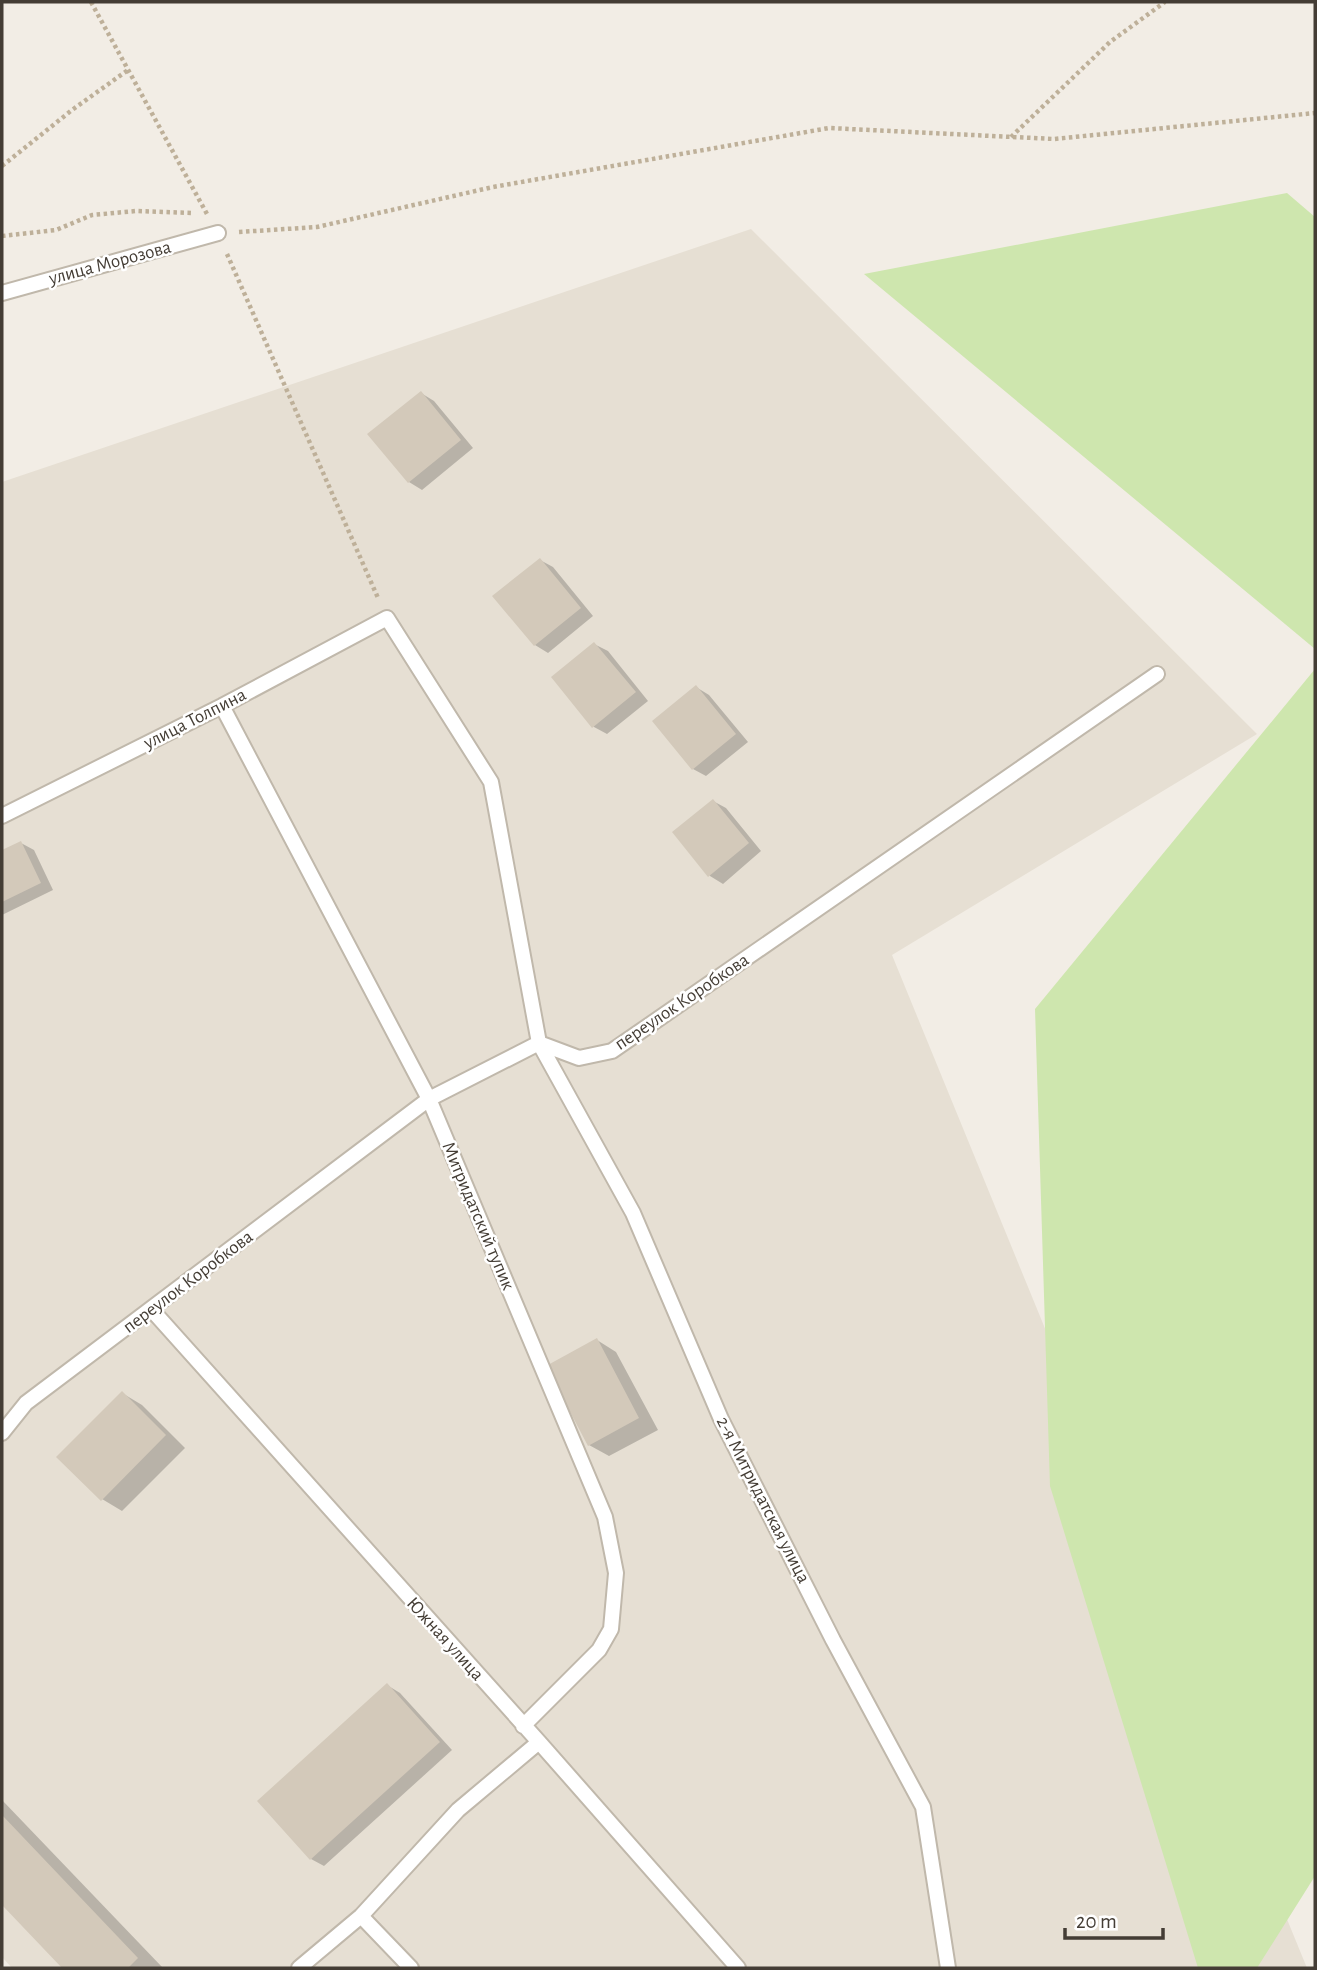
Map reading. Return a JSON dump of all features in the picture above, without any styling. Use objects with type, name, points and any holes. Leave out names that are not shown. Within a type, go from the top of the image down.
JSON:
[{"type":"lane","name":"улица Морозова","points":[[2,293],[218,233]]},
{"type":"lane","name":"улица Толпина","points":[[2,816],[222,706],[387,618]]},
{"type":"lane","name":"2-я Митридатская улица","points":[[387,618],[491,782],[539,1043],[633,1213],[721,1419],[833,1640],[923,1807],[948,1968]]},
{"type":"lane","name":"переулок Коробкова","points":[[2,1433],[26,1403],[429,1099],[539,1043],[579,1058],[612,1051],[1157,674]]},
{"type":"lane","name":"Митридатский тупик","points":[[222,706],[429,1099],[605,1517],[616,1573],[611,1629],[599,1650],[523,1726]]},
{"type":"lane","name":"Южная улица","points":[[152,1310],[738,1968]]},
{"type":"lane","points":[[299,1968],[361,1916],[458,1810],[539,1742]]},
{"type":"lane","points":[[361,1916],[411,1968]]},
{"type":"path","points":[[91,2],[218,233],[387,618]]},
{"type":"path","points":[[1010,137],[1111,42],[1166,2]]},
{"type":"path","points":[[2,166],[72,110],[128,70]]},
{"type":"path","points":[[218,233],[317,227],[493,187],[829,128],[1054,139],[1315,113]]},
{"type":"path","points":[[2,236],[56,230],[92,215],[136,211],[207,214]]},
{"type":"shaded area","points":[[751,229],[1257,734],[892,955],[1307,1968],[12,1968],[2,1957],[2,482]]},
{"type":"green space","points":[[1287,193],[1315,217],[1315,649],[864,274]]},
{"type":"green space","points":[[1315,669],[1315,1876],[1257,1968],[1198,1968],[1050,1486],[1035,1009]]},
{"type":"building","points":[[421,391],[461,440],[408,483],[367,434]]},
{"type":"building","points":[[540,558],[581,608],[534,646],[492,596]]},
{"type":"building","points":[[594,642],[636,692],[592,728],[551,677]]},
{"type":"building","points":[[696,685],[736,734],[692,770],[652,721]]},
{"type":"building","points":[[713,799],[749,843],[708,877],[672,832]]},
{"type":"building","points":[[21,841],[41,883],[2,902],[2,850]]},
{"type":"building","points":[[597,1338],[639,1418],[588,1446],[546,1366]]},
{"type":"building","points":[[122,1391],[166,1435],[101,1501],[56,1457]]},
{"type":"building","points":[[387,1683],[440,1742],[310,1860],[257,1801]]},
{"type":"building","points":[[2,1815],[138,1958],[128,1968],[62,1968],[2,1905]]}]
